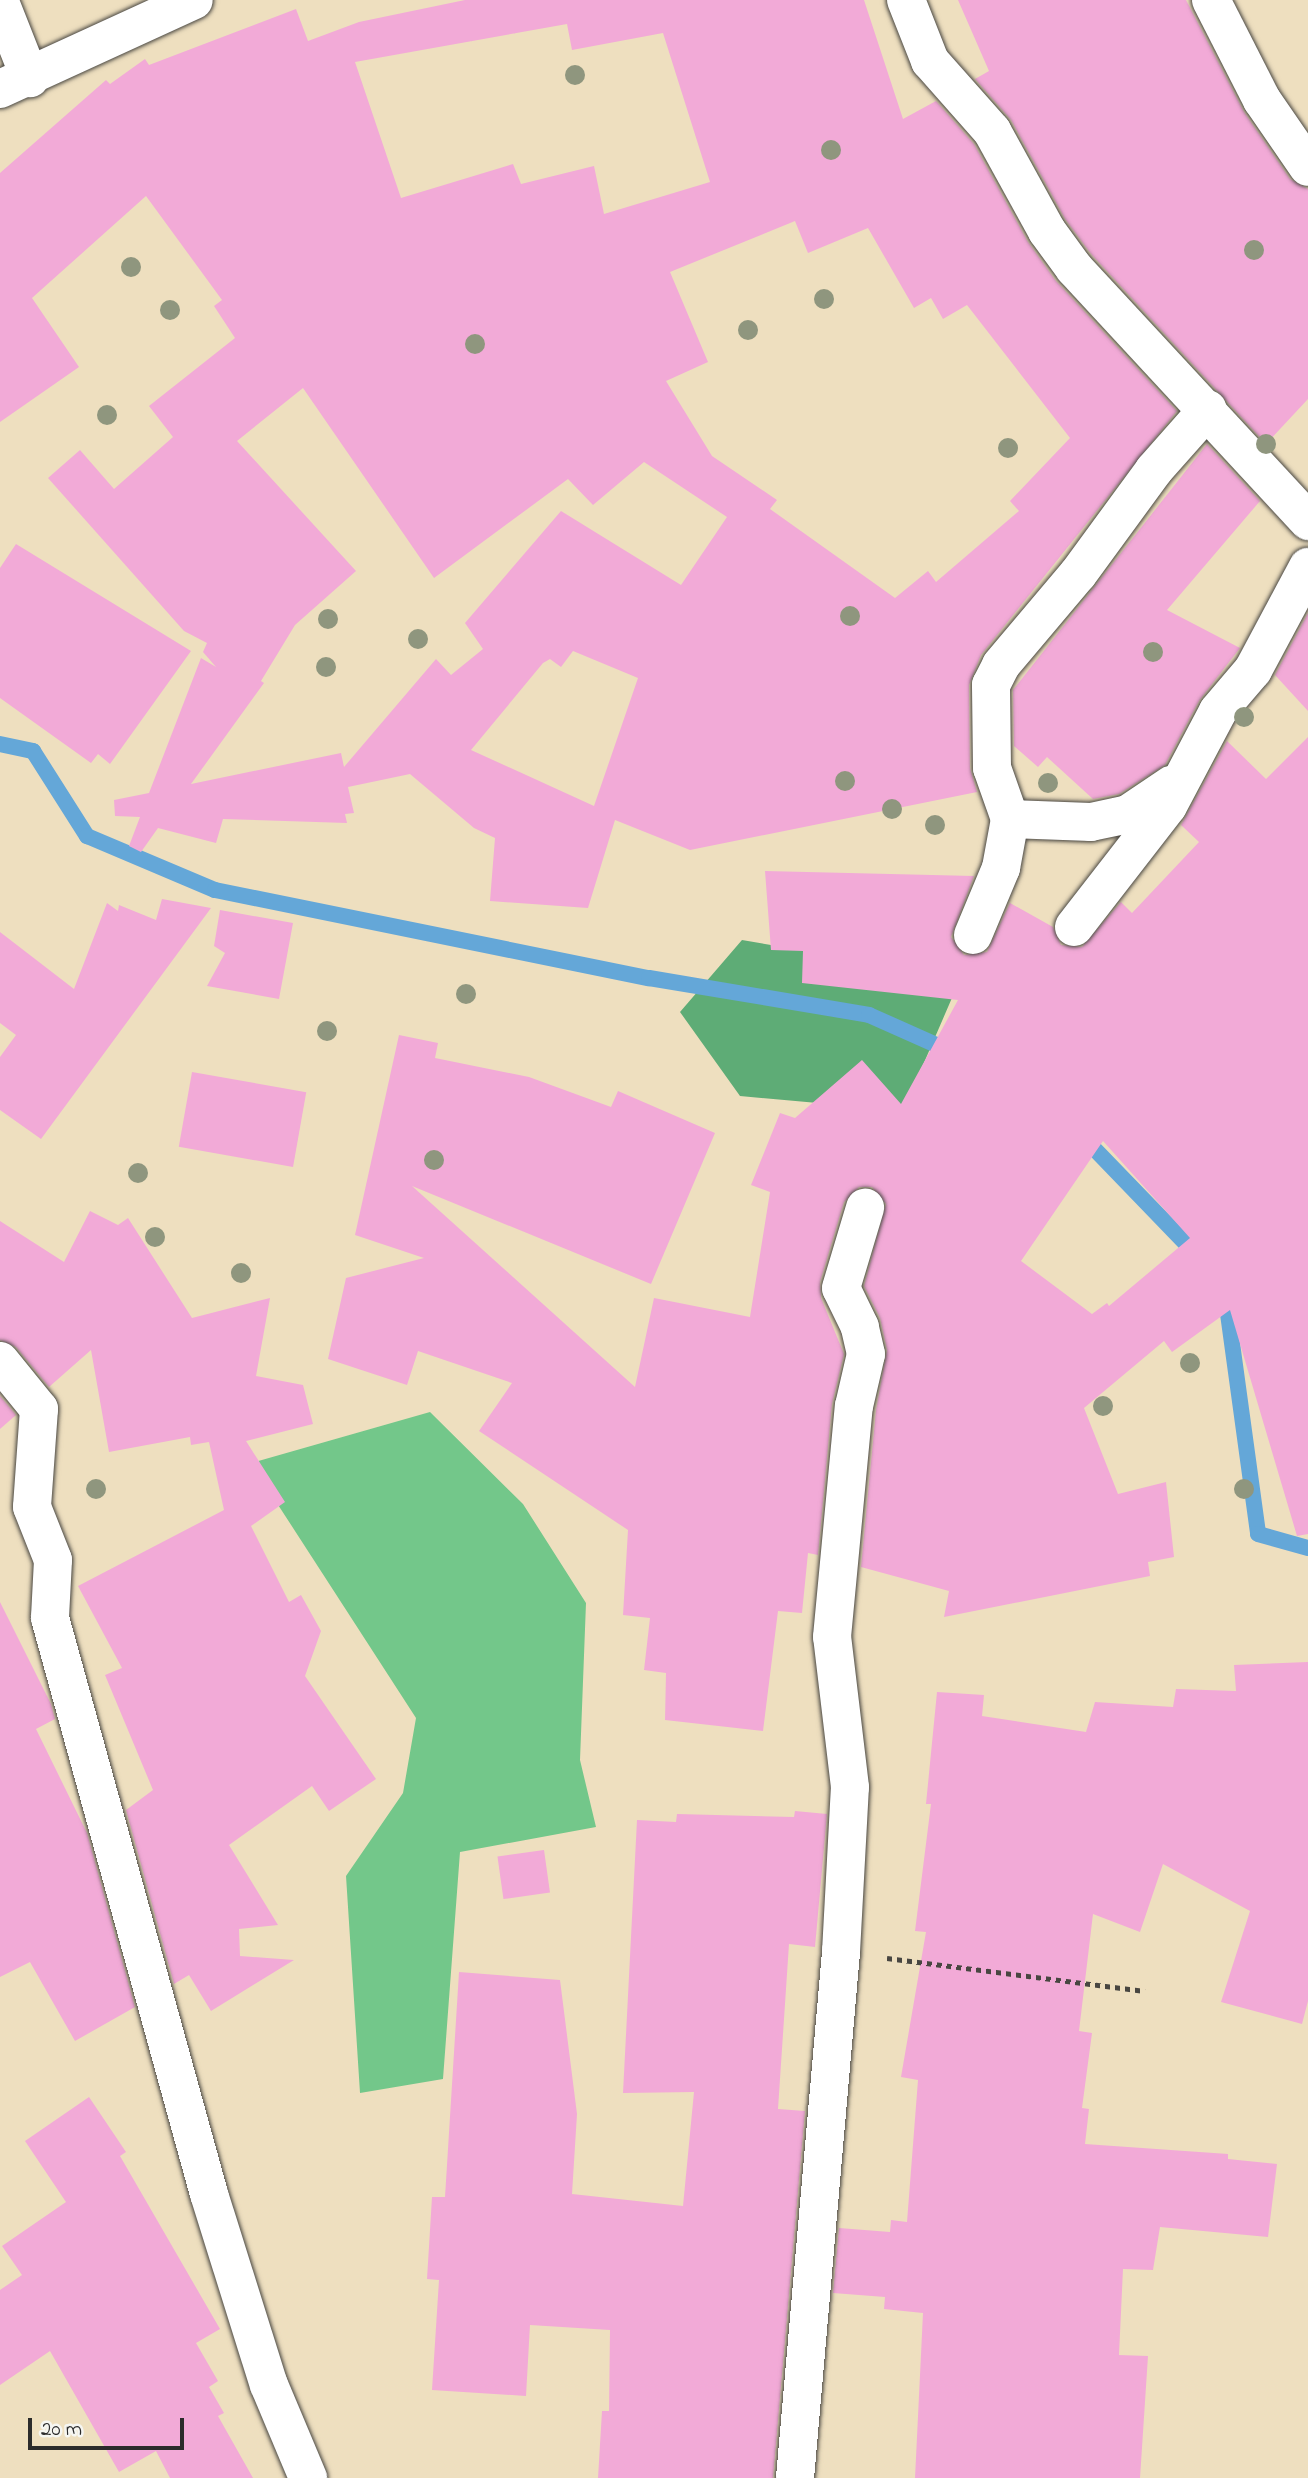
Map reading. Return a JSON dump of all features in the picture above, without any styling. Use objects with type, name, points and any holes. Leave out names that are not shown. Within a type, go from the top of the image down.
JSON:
[{"type":"street","points":[[0,2],[15,84],[194,0]]},
{"type":"street","points":[[906,0],[930,61],[992,131],[1048,231],[1074,268],[1209,409],[1308,521]]},
{"type":"street","points":[[1211,0],[1262,100],[1308,167]]},
{"type":"street","points":[[973,935],[1001,868],[1010,819],[992,768],[991,685],[996,675],[1078,574],[1154,470],[1209,409]]},
{"type":"street","points":[[1074,927],[1168,806],[1218,711],[1253,670],[1308,567]]},
{"type":"street","points":[[1010,819],[1091,822],[1128,814],[1163,792],[1190,766]]},
{"type":"street","points":[[795,2478],[841,1952],[850,1787],[832,1637],[854,1406],[866,1354],[860,1326],[841,1288],[865,1208]]},
{"type":"street","points":[[0,1361],[39,1409],[32,1507],[53,1560],[50,1618],[209,2194],[269,2385],[308,2478]]},
{"type":"path","points":[[841,1952],[1144,1992]]},
{"type":"green space","points":[[742,940],[961,977],[898,1123],[840,1105],[740,1096],[680,1012]]},
{"type":"green space","points":[[430,1412],[523,1504],[586,1603],[580,1760],[596,1827],[460,1852],[443,2079],[360,2093],[346,1876],[403,1793],[416,1718],[251,1463]]},
{"type":"building","points":[[465,0],[864,0],[903,119],[936,101],[974,144],[1028,242],[1056,281],[1177,411],[981,655],[969,685],[970,768],[977,792],[690,850],[615,820],[588,908],[490,901],[495,838],[474,828],[410,774],[348,787],[354,813],[345,814],[347,823],[223,819],[216,843],[158,828],[141,852],[129,846],[140,817],[115,816],[114,800],[149,793],[201,658],[216,667],[203,652],[207,643],[184,631],[48,478],[80,450],[114,489],[173,437],[149,406],[235,338],[214,306],[222,300],[146,196],[32,298],[79,367],[0,422],[0,173],[106,80],[110,84],[145,59],[149,65],[296,9],[308,41],[359,22]],"holes":[[[567,24],[572,50],[663,33],[710,182],[604,214],[594,166],[521,184],[513,164],[401,198],[355,62]],[[795,221],[808,253],[868,228],[914,308],[931,298],[943,319],[967,305],[1070,438],[1010,501],[1019,511],[936,582],[928,571],[895,598],[770,509],[777,500],[712,456],[666,381],[708,362],[670,272]],[[303,388],[434,578],[568,479],[593,505],[644,462],[727,517],[681,585],[561,511],[465,623],[483,649],[451,675],[436,659],[344,767],[341,753],[191,784],[264,683],[261,681],[295,625],[356,571],[237,441]],[[573,651],[638,678],[594,806],[471,750],[543,663],[550,659],[561,667]]]},
{"type":"building","points":[[958,0],[1186,0],[1244,112],[1290,179],[1308,189],[1308,399],[1266,444],[1091,254],[1065,219],[1011,120],[975,79],[989,71]]},
{"type":"building","points":[[1207,444],[1260,501],[1167,610],[1240,648],[1199,701],[1165,765],[1119,794],[1093,799],[1047,757],[1038,767],[1014,746],[1013,690]]},
{"type":"building","points":[[16,544],[191,651],[110,764],[98,754],[91,763],[0,698],[0,568]]},
{"type":"building","points":[[1308,613],[1308,711],[1275,675]]},
{"type":"building","points":[[1308,737],[1308,1534],[1297,1536],[1230,1310],[1172,1352],[1164,1341],[1084,1408],[1118,1494],[1166,1482],[1174,1557],[1148,1562],[1150,1576],[944,1617],[949,1591],[861,1567],[876,1410],[887,1350],[880,1318],[864,1286],[886,1204],[872,1187],[859,1187],[844,1202],[820,1282],[821,1298],[844,1354],[832,1404],[818,1555],[808,1553],[802,1613],[778,1611],[763,1731],[665,1720],[666,1673],[644,1670],[650,1618],[623,1615],[628,1530],[479,1431],[512,1383],[418,1351],[407,1385],[328,1359],[346,1278],[424,1258],[355,1235],[399,1035],[438,1043],[435,1058],[529,1077],[611,1107],[618,1091],[715,1133],[651,1284],[412,1186],[635,1387],[654,1298],[750,1317],[770,1192],[751,1185],[780,1113],[795,1118],[862,1060],[901,1104],[958,1000],[802,983],[803,951],[771,950],[765,871],[974,876],[951,937],[964,955],[987,952],[1010,903],[1053,927],[1061,945],[1082,947],[1121,902],[1132,913],[1199,842],[1181,825],[1227,741],[1266,779]],"holes":[[[1103,1141],[1190,1238],[1109,1306],[1107,1303],[1092,1314],[1021,1261]]]},
{"type":"building","points":[[162,899],[211,908],[41,1139],[0,1110],[0,1057],[16,1035],[0,1023],[0,932],[74,989],[107,903],[118,911],[119,905],[156,920]]},
{"type":"building","points":[[220,910],[293,923],[279,999],[207,986],[225,953],[214,946]]},
{"type":"building","points":[[192,1072],[306,1092],[293,1167],[179,1147]]},
{"type":"building","points":[[90,1211],[118,1225],[128,1218],[192,1318],[270,1298],[256,1376],[303,1385],[313,1424],[246,1441],[285,1502],[251,1526],[289,1602],[301,1595],[321,1631],[305,1676],[376,1779],[329,1811],[312,1786],[229,1845],[278,1925],[239,1929],[240,1956],[294,1960],[211,2011],[189,1975],[174,1984],[126,1810],[153,1790],[105,1675],[122,1668],[78,1586],[224,1510],[209,1442],[191,1445],[190,1437],[109,1452],[91,1350],[49,1387],[16,1347],[0,1340],[0,1221],[64,1262]]},
{"type":"building","points":[[0,1396],[16,1415],[0,1429]]},
{"type":"building","points":[[0,1602],[51,1704],[55,1719],[36,1729],[87,1833],[135,2007],[75,2041],[30,1962],[0,1977]]},
{"type":"building","points":[[1308,1662],[1308,2001],[1302,2024],[1221,2002],[1250,1911],[1163,1864],[1140,1932],[1093,1914],[1079,2031],[1092,2033],[1082,2108],[1089,2109],[1085,2144],[1228,2154],[1228,2159],[1277,2164],[1268,2237],[1160,2227],[1153,2270],[1123,2269],[1119,2355],[1148,2356],[1140,2478],[915,2478],[923,2313],[884,2309],[885,2297],[833,2293],[839,2228],[890,2232],[891,2220],[907,2222],[918,2080],[901,2077],[926,1932],[915,1931],[931,1804],[926,1804],[937,1692],[984,1695],[982,1716],[1086,1732],[1095,1702],[1173,1707],[1176,1689],[1236,1691],[1234,1665]]},
{"type":"building","points":[[795,1811],[827,1814],[815,1947],[789,1944],[778,2109],[805,2111],[773,2478],[598,2478],[602,2411],[609,2411],[610,2330],[530,2325],[526,2396],[432,2390],[439,2280],[427,2279],[432,2197],[445,2197],[459,1972],[560,1980],[577,2114],[572,2194],[683,2206],[694,2092],[623,2093],[637,1820],[676,1822],[677,1814],[794,1817]]},
{"type":"building","points":[[544,1850],[550,1893],[503,1899],[497,1857]]},
{"type":"building","points":[[89,2097],[126,2152],[120,2156],[220,2329],[196,2343],[218,2381],[209,2387],[224,2413],[218,2416],[253,2478],[170,2478],[156,2451],[119,2472],[50,2351],[0,2385],[0,2290],[22,2275],[2,2246],[66,2202],[25,2141]]},
{"type":"waterway","points":[[0,744],[33,751],[87,836],[215,890],[649,978],[869,1015],[952,1052]]},
{"type":"waterway","points":[[1082,1136],[1198,1256]]},
{"type":"waterway","points":[[1225,1292],[1258,1534],[1308,1548]]}]
